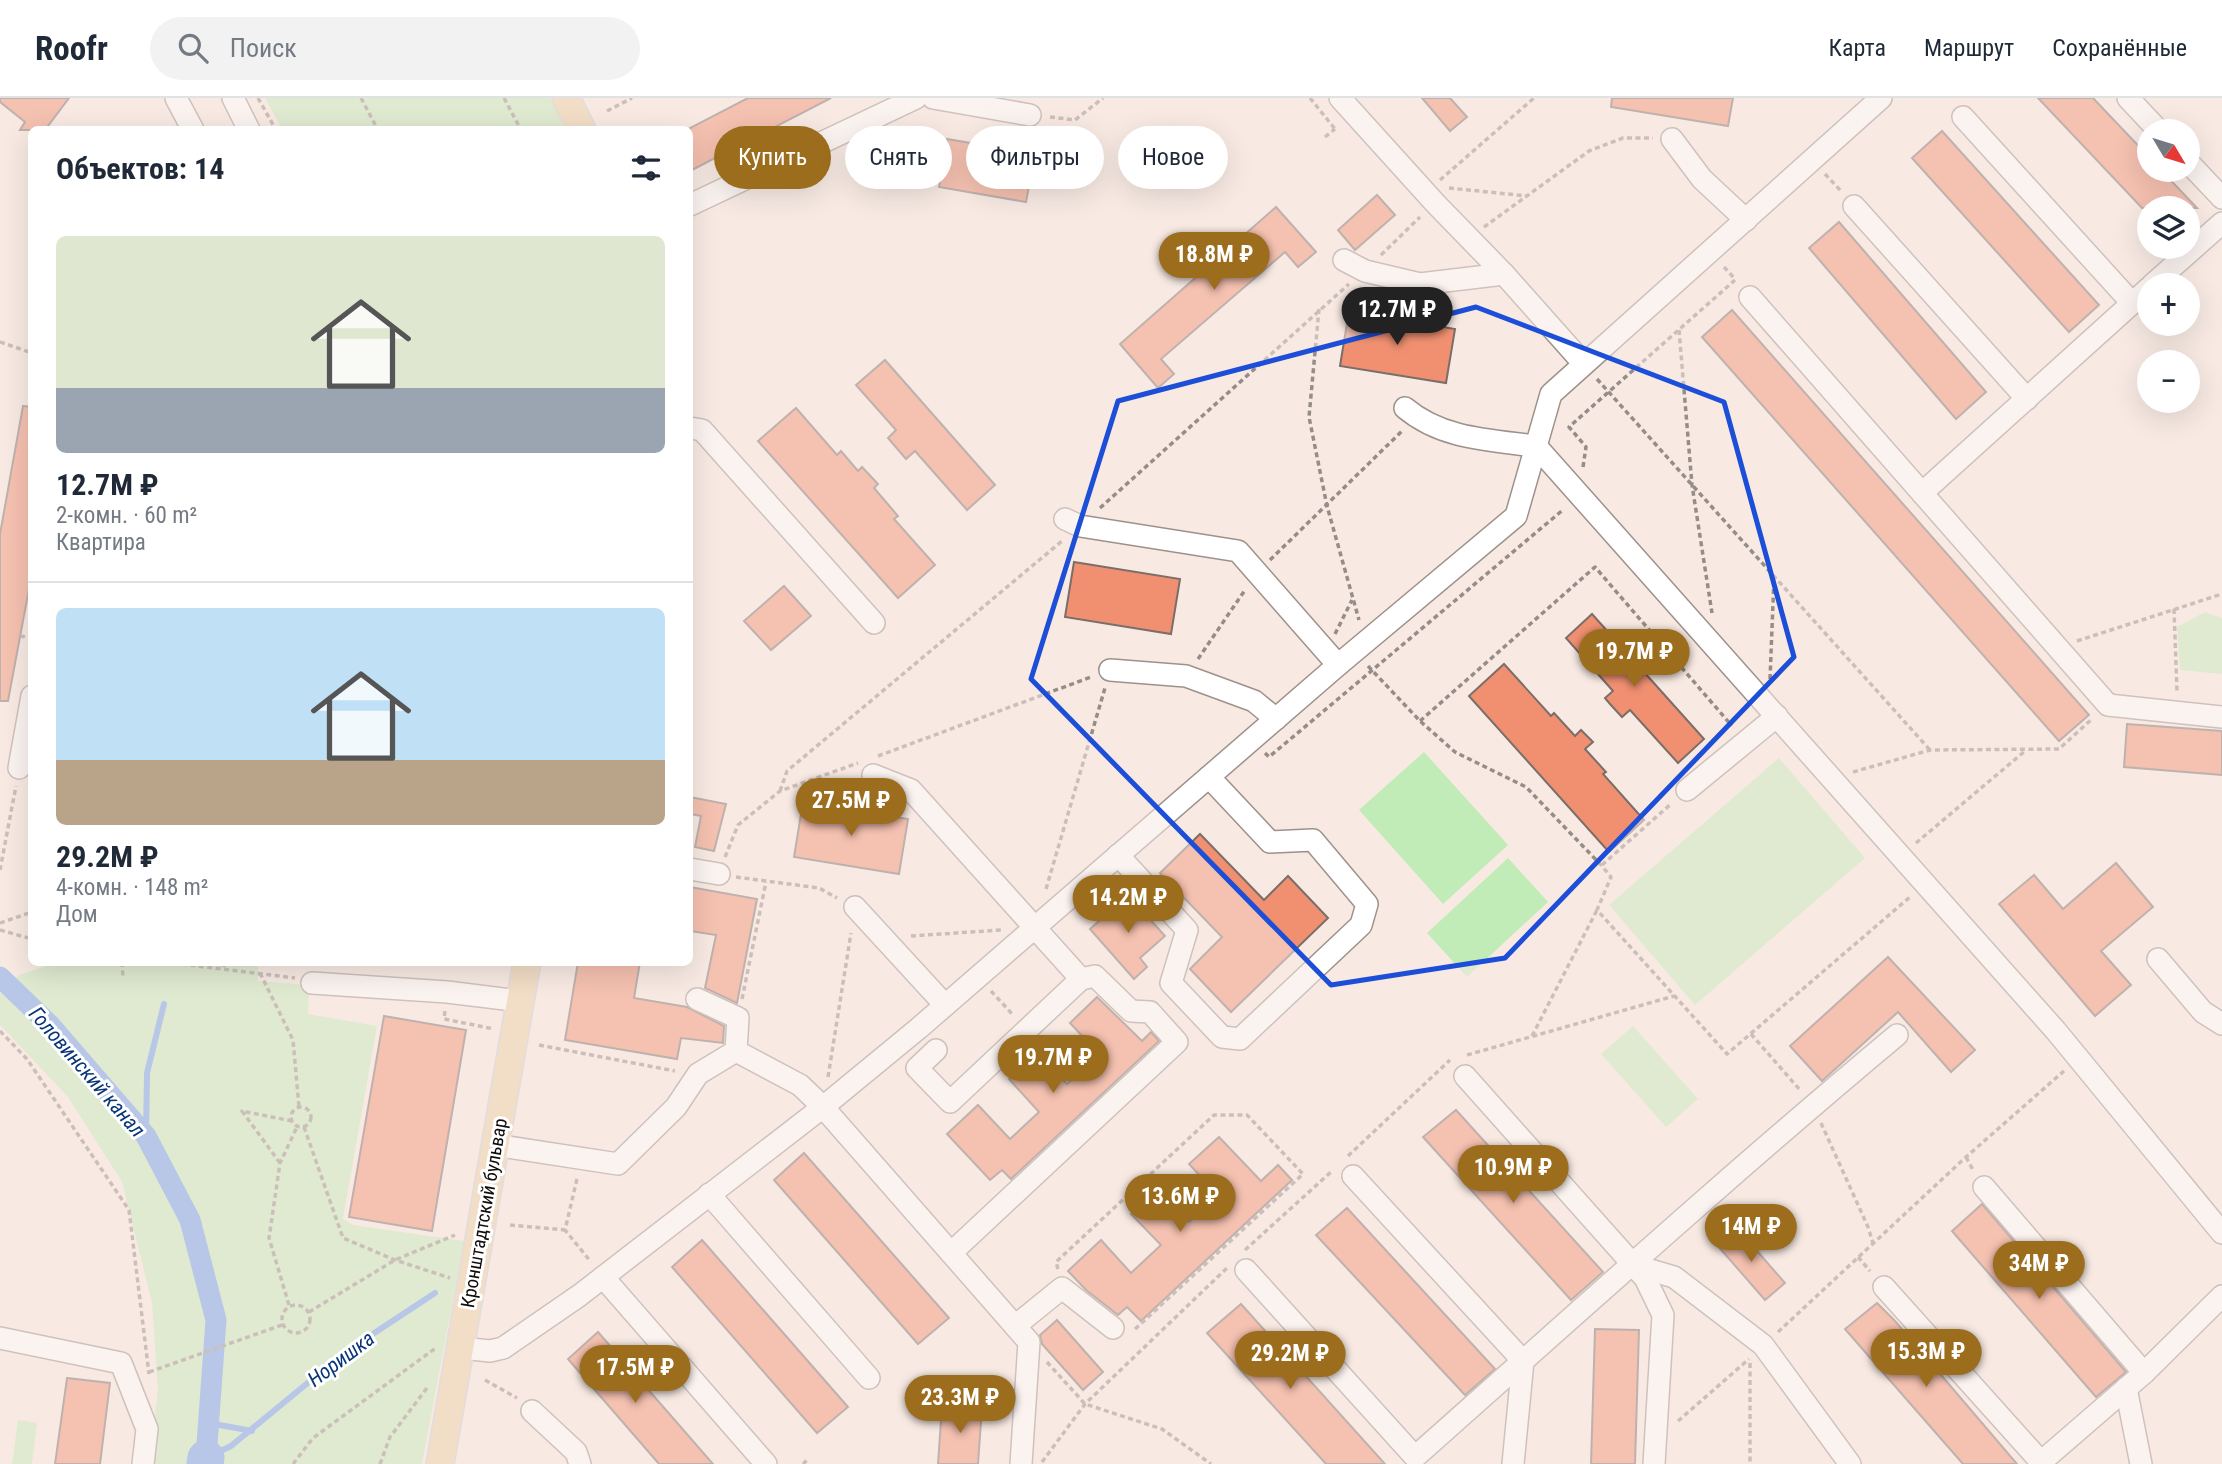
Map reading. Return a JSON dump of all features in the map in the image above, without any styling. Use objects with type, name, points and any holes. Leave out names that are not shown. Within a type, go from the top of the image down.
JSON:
[{"type":"main road","points":[[566,98],[580,126]]},
{"type":"main road","name":"Кронштадтский бульвар","points":[[440,1464],[449,1347],[495,1145],[526,966]]},
{"type":"street","points":[[176,98],[191,126]]},
{"type":"street","points":[[233,98],[247,126]]},
{"type":"street","points":[[693,204],[916,98]]},
{"type":"street","points":[[933,98],[1030,115]]},
{"type":"street","points":[[1340,98],[1431,194],[1584,364]]},
{"type":"street","points":[[2128,98],[2148,119]]},
{"type":"street","points":[[449,1347],[490,1352],[503,1348],[603,1277],[823,1107],[1276,719],[1332,658],[1368,640],[1516,516],[1551,394],[1746,220],[1868,102]]},
{"type":"street","points":[[1964,117],[2132,303]]},
{"type":"street","points":[[1672,139],[1702,179],[1746,220]]},
{"type":"street","points":[[2200,175],[2222,198]]},
{"type":"street","points":[[1854,206],[2027,399]]},
{"type":"street","points":[[2167,273],[2222,223]]},
{"type":"street","points":[[1344,260],[1365,271],[1420,284],[1504,274]]},
{"type":"street","points":[[1750,297],[2108,705],[2222,718]]},
{"type":"street","points":[[1922,493],[2137,299]]},
{"type":"street","points":[[1411,412],[1458,436],[1536,446],[2056,1031],[2222,1233]]},
{"type":"street","points":[[693,428],[702,430],[874,623]]},
{"type":"street","points":[[1073,522],[1238,551],[1332,658]]},
{"type":"street","points":[[1110,670],[1186,677],[1254,701],[1276,719]]},
{"type":"street","points":[[1687,790],[1745,741],[1773,712]]},
{"type":"street","points":[[17,767],[28,715]]},
{"type":"street","points":[[868,765],[911,790],[1081,979]]},
{"type":"street","points":[[1118,855],[1187,930],[1171,983],[1222,1037],[1240,1039],[1361,925],[1367,904],[1313,840],[1270,842],[1209,777]]},
{"type":"street","points":[[693,870],[719,874]]},
{"type":"street","points":[[855,907],[946,1004]]},
{"type":"street","points":[[2158,959],[2203,1012],[2222,1024]]},
{"type":"street","points":[[936,1050],[917,1068],[950,1102],[1081,979],[1096,976],[1131,1011],[1150,1012],[1177,1042],[951,1253]]},
{"type":"street","points":[[312,983],[447,992],[520,1001]]},
{"type":"street","points":[[697,999],[738,1018],[736,1051]]},
{"type":"street","points":[[1242,1260],[1415,1457],[1683,1218],[1897,1035]]},
{"type":"street","points":[[736,1051],[800,1085],[823,1107],[1029,1342],[1021,1464]]},
{"type":"street","points":[[495,1145],[618,1164],[676,1107],[698,1074],[736,1051]]},
{"type":"street","points":[[1464,1066],[1645,1278],[1663,1315],[1654,1464]]},
{"type":"street","points":[[1353,1177],[1523,1361],[1513,1464]]},
{"type":"street","points":[[1984,1187],[2144,1373]]},
{"type":"street","points":[[709,1194],[869,1378]]},
{"type":"street","points":[[1633,1265],[1674,1278],[1757,1352],[1850,1464]]},
{"type":"street","points":[[603,1277],[766,1464]]},
{"type":"street","points":[[1884,1287],[2041,1462],[2144,1373],[2222,1296]]},
{"type":"street","points":[[1015,1326],[1062,1288],[1113,1328]]},
{"type":"street","points":[[1,1342],[121,1363],[147,1429],[143,1464]]},
{"type":"street","points":[[2126,1388],[2141,1464]]},
{"type":"street","points":[[533,1411],[576,1452],[580,1464]]},
{"type":"path","points":[[258,98],[274,126]]},
{"type":"path","points":[[361,98],[376,126]]},
{"type":"path","points":[[503,98],[519,126]]},
{"type":"path","points":[[607,111],[632,98]]},
{"type":"path","points":[[1030,115],[1074,120],[1103,98]]},
{"type":"path","points":[[1310,98],[1335,129]]},
{"type":"path","points":[[780,791],[787,771],[1319,308],[1365,271],[1431,194],[1534,98]]},
{"type":"path","points":[[1468,238],[1589,151],[1623,138],[1672,139]]},
{"type":"path","points":[[1818,165],[1854,206]]},
{"type":"path","points":[[1431,194],[1527,196]]},
{"type":"path","points":[[1722,264],[1750,297]]},
{"type":"path","points":[[1372,671],[1580,495],[1586,447],[1569,427],[1735,279]]},
{"type":"path","points":[[1319,308],[1309,417],[1326,506],[1363,634],[1371,644],[1359,655],[1420,721],[1455,752],[1526,787],[1611,877],[1532,1037]]},
{"type":"path","points":[[1679,330],[1692,485],[1718,651]]},
{"type":"path","points":[[0,342],[28,352]]},
{"type":"path","points":[[1609,393],[1930,750]]},
{"type":"path","points":[[1186,677],[1257,573],[1326,506],[1411,412]]},
{"type":"path","points":[[1420,721],[1595,567],[1745,741]]},
{"type":"path","points":[[1773,712],[1774,576]]},
{"type":"path","points":[[2057,647],[2222,594]]},
{"type":"path","points":[[1332,658],[1353,599]]},
{"type":"path","points":[[2174,609],[2178,713]]},
{"type":"path","points":[[20,636],[28,637]]},
{"type":"path","points":[[823,1107],[855,907],[819,888],[719,874],[738,825],[780,791],[868,765],[1110,670]]},
{"type":"path","points":[[1046,889],[1110,670]]},
{"type":"path","points":[[1831,778],[1930,750],[2059,749],[2108,705]]},
{"type":"path","points":[[1901,857],[2026,749]]},
{"type":"path","points":[[0,870],[17,767]]},
{"type":"path","points":[[1602,866],[1687,790]]},
{"type":"path","points":[[738,1018],[766,881]]},
{"type":"path","points":[[1597,910],[1727,1054],[1924,883]]},
{"type":"path","points":[[0,923],[28,913]]},
{"type":"path","points":[[884,938],[1035,928]]},
{"type":"path","points":[[0,930],[28,938]]},
{"type":"path","points":[[122,966],[123,978]]},
{"type":"path","points":[[232,966],[312,983]]},
{"type":"path","points":[[260,972],[293,1040],[299,1107]]},
{"type":"path","points":[[986,986],[1027,1030]]},
{"type":"path","points":[[447,992],[444,1019],[495,1029]]},
{"type":"path","points":[[1464,1066],[1532,1037],[1674,996]]},
{"type":"path","points":[[0,1031],[27,1059],[129,1210],[149,1373],[148,1384]]},
{"type":"path","points":[[1751,1034],[1813,1105],[1873,1243]]},
{"type":"path","points":[[539,1045],[698,1074]]},
{"type":"path","points":[[1655,1441],[1757,1352],[1966,1157],[2079,1058]]},
{"type":"path","points":[[1041,1464],[1085,1404],[1242,1260],[1450,1060]]},
{"type":"path","points":[[292,1121],[293,1113],[299,1107]]},
{"type":"path","points":[[297,1127],[304,1127],[310,1122],[311,1115],[306,1108],[299,1107]]},
{"type":"path","points":[[280,1164],[242,1111],[292,1121],[297,1127]]},
{"type":"path","points":[[1062,1288],[1056,1262],[1214,1115],[1247,1115],[1303,1174],[1131,1333],[1113,1328]]},
{"type":"path","points":[[289,1305],[269,1238],[280,1164],[297,1127]]},
{"type":"path","points":[[304,1127],[343,1238],[453,1279]]},
{"type":"path","points":[[565,1230],[583,1158]]},
{"type":"path","points":[[510,1225],[565,1230],[603,1277]]},
{"type":"path","points":[[309,1312],[394,1259],[461,1233]]},
{"type":"path","points":[[1224,1247],[1228,1251]]},
{"type":"path","points":[[289,1305],[301,1305],[309,1312],[310,1324],[302,1332],[291,1333],[282,1325],[282,1314],[289,1305]]},
{"type":"path","points":[[149,1373],[282,1325]]},
{"type":"path","points":[[1029,1342],[1085,1404],[1162,1429],[1211,1464]]},
{"type":"path","points":[[293,1464],[313,1438],[449,1347]]},
{"type":"path","points":[[1750,1464],[1757,1352]]},
{"type":"path","points":[[485,1380],[510,1392],[533,1411]]},
{"type":"path","points":[[380,1464],[390,1437],[427,1388]]},
{"type":"path","points":[[803,1464],[807,1460]]},
{"type":"highlighted area","points":[[1476,307],[1724,402],[1794,657],[1505,958],[1331,985],[1031,679],[1118,401]]},
{"type":"green space","points":[[265,98],[550,98],[564,126],[280,126]]},
{"type":"green space","points":[[2205,612],[2222,618],[2222,674],[2180,670],[2177,627]]},
{"type":"green space","points":[[1424,752],[1508,845],[1443,904],[1359,810]]},
{"type":"green space","points":[[1779,758],[1865,858],[1695,1005],[1609,905]]},
{"type":"green space","points":[[1508,858],[1548,902],[1467,977],[1427,933]]},
{"type":"green space","points":[[46,966],[257,966],[258,981],[309,985],[308,1014],[377,1026],[343,1219],[353,1225],[464,1241],[422,1464],[149,1464],[158,1390],[152,1303],[122,1182],[68,1097],[0,1025],[0,994],[19,975]]},
{"type":"green space","points":[[1633,1026],[1698,1099],[1666,1127],[1601,1054]]},
{"type":"green space","points":[[18,1420],[37,1423],[32,1464],[12,1464]]},
{"type":"building","points":[[0,98],[69,98],[48,126],[28,126],[28,130],[20,130],[25,122],[0,102]]},
{"type":"building","points":[[748,98],[831,98],[777,126],[714,126],[714,159],[693,169],[693,126]]},
{"type":"building","points":[[1422,98],[1450,98],[1467,117],[1450,131]]},
{"type":"building","points":[[1612,98],[1733,98],[1728,126],[1611,107]]},
{"type":"building","points":[[2038,98],[2093,98],[2137,144],[2137,182],[2172,182],[2186,196],[2137,196],[2137,203]]},
{"type":"building","points":[[1942,131],[2099,305],[2069,332],[1912,158]]},
{"type":"building","points":[[952,140],[966,142],[966,189],[1028,189],[1026,202],[951,189]]},
{"type":"building","points":[[1377,195],[1395,215],[1355,250],[1338,230]]},
{"type":"building","points":[[1276,207],[1316,252],[1298,267],[1285,252],[1161,359],[1174,374],[1158,388],[1120,344]]},
{"type":"building","points":[[1839,222],[1986,392],[1956,419],[1809,248]]},
{"type":"building","points":[[1732,310],[2089,715],[2059,741],[1702,337]]},
{"type":"building","points":[[1349,311],[1455,329],[1446,383],[1340,366]]},
{"type":"building","points":[[885,360],[995,485],[967,510],[915,451],[906,459],[888,438],[896,430],[856,385]]},
{"type":"building","points":[[23,406],[28,407],[28,594],[8,701],[0,701],[0,534]]},
{"type":"building","points":[[796,408],[837,455],[841,451],[858,471],[862,467],[878,484],[874,488],[898,516],[894,519],[935,565],[898,598],[758,441]]},
{"type":"building","points":[[1074,562],[1180,579],[1171,634],[1065,617]]},
{"type":"building","points":[[784,586],[811,616],[771,650],[744,621]]},
{"type":"building","points":[[1592,614],[1704,739],[1678,763],[1630,710],[1622,717],[1610,704],[1605,698],[1613,691],[1566,638]]},
{"type":"building","points":[[1504,664],[1551,716],[1554,713],[1575,736],[1581,730],[1593,742],[1585,749],[1606,772],[1603,774],[1644,820],[1609,852],[1469,696]]},
{"type":"building","points":[[2127,724],[2222,731],[2222,775],[2124,767]]},
{"type":"building","points":[[693,798],[726,804],[714,851],[695,847],[701,816],[693,815]]},
{"type":"building","points":[[803,802],[908,819],[899,874],[794,857]]},
{"type":"building","points":[[1200,834],[1264,900],[1288,876],[1328,918],[1231,1012],[1190,969],[1222,937],[1160,873]]},
{"type":"building","points":[[2116,863],[2153,907],[2101,951],[2131,985],[2095,1016],[1999,904],[2034,875],[2063,909]]},
{"type":"building","points":[[693,888],[757,899],[737,1003],[705,988],[716,935],[693,931]]},
{"type":"building","points":[[1128,895],[1165,936],[1140,958],[1147,967],[1134,979],[1090,929]]},
{"type":"building","points":[[1888,957],[1975,1050],[1951,1072],[1898,1012],[1822,1081],[1790,1046]]},
{"type":"building","points":[[577,966],[639,966],[634,998],[687,1007],[724,1026],[723,1043],[681,1038],[677,1059],[565,1040]]},
{"type":"building","points":[[1097,997],[1142,1041],[1151,1032],[1159,1041],[1011,1179],[1002,1170],[990,1180],[947,1134],[978,1105],[1010,1139],[1039,1112],[1009,1079],[1037,1052],[1067,1084],[1099,1054],[1070,1023]]},
{"type":"building","points":[[384,1016],[466,1030],[432,1231],[349,1217]]},
{"type":"building","points":[[1456,1110],[1603,1272],[1571,1300],[1423,1137]]},
{"type":"building","points":[[1219,1137],[1261,1181],[1278,1165],[1292,1180],[1141,1321],[1127,1307],[1118,1315],[1086,1290],[1068,1271],[1101,1240],[1131,1273],[1161,1245],[1131,1214],[1158,1190],[1189,1222],[1218,1195],[1189,1164]]},
{"type":"building","points":[[804,1153],[949,1318],[918,1344],[774,1180]]},
{"type":"building","points":[[1982,1204],[2126,1372],[2096,1397],[1952,1231]]},
{"type":"building","points":[[1347,1208],[1495,1369],[1465,1395],[1316,1235]]},
{"type":"building","points":[[1737,1228],[1785,1283],[1765,1300],[1717,1245]]},
{"type":"building","points":[[702,1240],[848,1407],[817,1433],[672,1267]]},
{"type":"building","points":[[1877,1303],[2017,1464],[1963,1464],[1845,1329]]},
{"type":"building","points":[[1241,1304],[1385,1464],[1326,1464],[1207,1333]]},
{"type":"building","points":[[1057,1320],[1103,1372],[1083,1390],[1042,1344],[1040,1335]]},
{"type":"building","points":[[1595,1329],[1639,1330],[1635,1464],[1591,1464]]},
{"type":"building","points":[[598,1332],[713,1464],[659,1464],[568,1359]]},
{"type":"building","points":[[67,1378],[110,1383],[100,1464],[55,1464]]},
{"type":"building","points":[[942,1406],[982,1408],[978,1464],[938,1464]]},
{"type":"waterway","name":"Головинский канал","points":[[0,977],[50,1025],[146,1136],[190,1220],[216,1320],[206,1458]]},
{"type":"waterway","points":[[146,1136],[147,1073],[164,1004]]},
{"type":"waterway","name":"Норишка","points":[[206,1458],[231,1446],[344,1353],[435,1293]]},
{"type":"waterway","name":"Норишка","points":[[209,1423],[252,1431]]},
{"type":"waterway","name":"Норишка","points":[[205,1464],[206,1458]]}]
